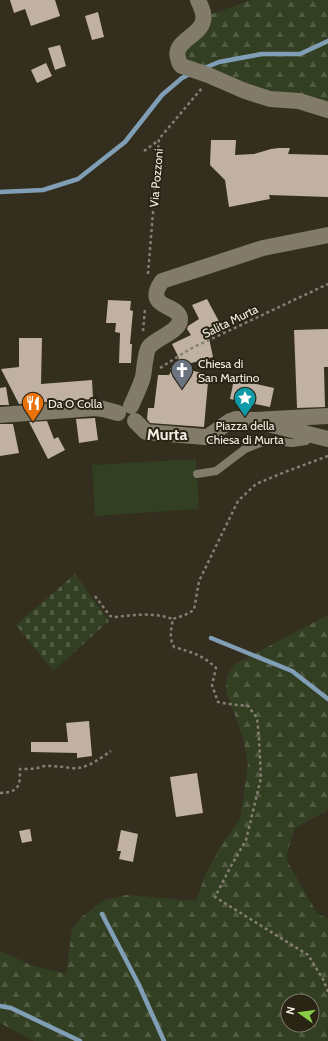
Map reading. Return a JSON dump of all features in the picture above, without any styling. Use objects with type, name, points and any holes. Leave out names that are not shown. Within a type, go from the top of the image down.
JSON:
[{"type":"street","points":[[198,0],[204,14],[202,27],[180,45],[177,55],[179,64],[245,92],[270,99],[299,101],[328,110]]},
{"type":"street","points":[[128,413],[142,379],[148,348],[179,324],[180,318],[178,313],[159,303],[157,298],[158,286],[162,281],[263,248],[328,235]]},
{"type":"street","points":[[0,415],[95,408],[128,413],[146,432],[205,437],[209,436],[230,421],[236,419],[254,420],[328,416]]},
{"type":"street","points":[[254,420],[328,439]]},
{"type":"lane","points":[[197,474],[216,471],[245,449],[268,440],[292,444],[306,441],[310,435]]},
{"type":"path","name":"Via Pozzoni","points":[[148,274],[160,139],[200,91],[208,75]]},
{"type":"path","points":[[144,152],[160,139]]},
{"type":"path","name":"Salita Murta","points":[[142,379],[190,350],[328,284]]},
{"type":"path","points":[[143,338],[146,306]]},
{"type":"path","points":[[95,596],[110,616],[115,617],[148,614],[173,619],[194,610],[199,581],[238,501],[256,484],[328,456]]},
{"type":"path","points":[[173,619],[170,632],[174,647],[208,660],[216,668],[212,685],[218,702],[248,706],[257,718],[261,778],[246,840],[215,897],[308,955],[323,979],[328,992]]},
{"type":"path","points":[[0,793],[8,793],[19,786],[20,769],[42,766],[78,768],[89,765],[111,751]]},
{"type":"green space","points":[[251,0],[328,0],[328,103],[273,93],[185,59],[185,53],[209,15]]},
{"type":"green space","points":[[196,459],[199,509],[95,516],[92,465]]},
{"type":"green space","points":[[75,574],[109,621],[53,671],[16,625]]},
{"type":"green space","points":[[328,616],[328,810],[295,828],[287,853],[287,861],[317,913],[328,919],[328,1041],[34,1041],[0,1023],[0,951],[31,965],[66,974],[72,929],[80,918],[104,900],[126,895],[196,901],[206,873],[222,844],[240,819],[248,764],[243,738],[226,691],[227,676],[235,664]]},
{"type":"building","points":[[10,0],[55,0],[60,16],[31,26],[25,9],[14,13]]},
{"type":"building","points":[[98,12],[104,37],[92,40],[85,16]]},
{"type":"building","points":[[60,45],[66,66],[55,70],[48,48]]},
{"type":"building","points":[[46,63],[52,76],[37,83],[31,70]]},
{"type":"building","points":[[211,140],[236,140],[235,155],[254,154],[271,149],[290,148],[288,154],[328,155],[328,197],[269,195],[270,199],[229,207],[225,180],[210,165]]},
{"type":"building","name":"Chiesa di San Martino","points":[[207,299],[224,331],[209,338],[213,357],[177,367],[206,374],[208,382],[204,427],[150,423],[147,419],[148,408],[154,408],[158,375],[169,375],[172,369],[170,369],[179,358],[172,344],[191,335],[187,329],[188,326],[199,319],[192,305]]},
{"type":"building","points":[[108,300],[131,301],[130,310],[133,311],[130,344],[132,344],[131,363],[119,363],[120,333],[115,332],[116,323],[106,323]]},
{"type":"building","points":[[328,329],[328,367],[324,367],[325,407],[297,408],[294,330]]},
{"type":"building","points":[[19,338],[42,338],[41,384],[92,380],[93,399],[19,404],[1,369],[19,367]]},
{"type":"building","points":[[234,379],[274,388],[270,407],[230,399]]},
{"type":"building","points":[[6,387],[9,405],[0,405],[0,388]]},
{"type":"building","points":[[95,418],[98,440],[79,443],[76,419]]},
{"type":"building","points":[[47,421],[54,439],[58,437],[65,450],[48,459],[29,422]]},
{"type":"building","points":[[0,424],[13,424],[19,453],[0,456]]},
{"type":"building","points":[[89,721],[92,756],[77,758],[77,753],[31,752],[31,742],[68,742],[66,723]]},
{"type":"building","points":[[197,773],[203,813],[176,817],[170,777]]},
{"type":"building","points":[[30,829],[32,841],[22,843],[19,831]]},
{"type":"building","points":[[121,830],[138,834],[133,862],[119,859],[121,851],[117,851]]},
{"type":"waterway","points":[[202,69],[219,62],[262,54],[300,54],[328,41]]},
{"type":"waterway","points":[[0,192],[43,190],[78,179],[125,142],[162,95],[182,78],[192,73]]},
{"type":"waterway","points":[[211,638],[292,671],[328,699]]},
{"type":"waterway","points":[[102,914],[139,985],[164,1041]]},
{"type":"waterway","points":[[0,1006],[11,1008],[80,1041]]},
{"type":"place","name":"Chiesa di San Martino","points":[[182,390]]},
{"type":"place","name":"Piazza della Chiesa di Murta","points":[[245,418]]},
{"type":"place","name":"Da O Colla","points":[[33,422]]},
{"type":"district","name":"Murta","points":[[167,434]]}]
